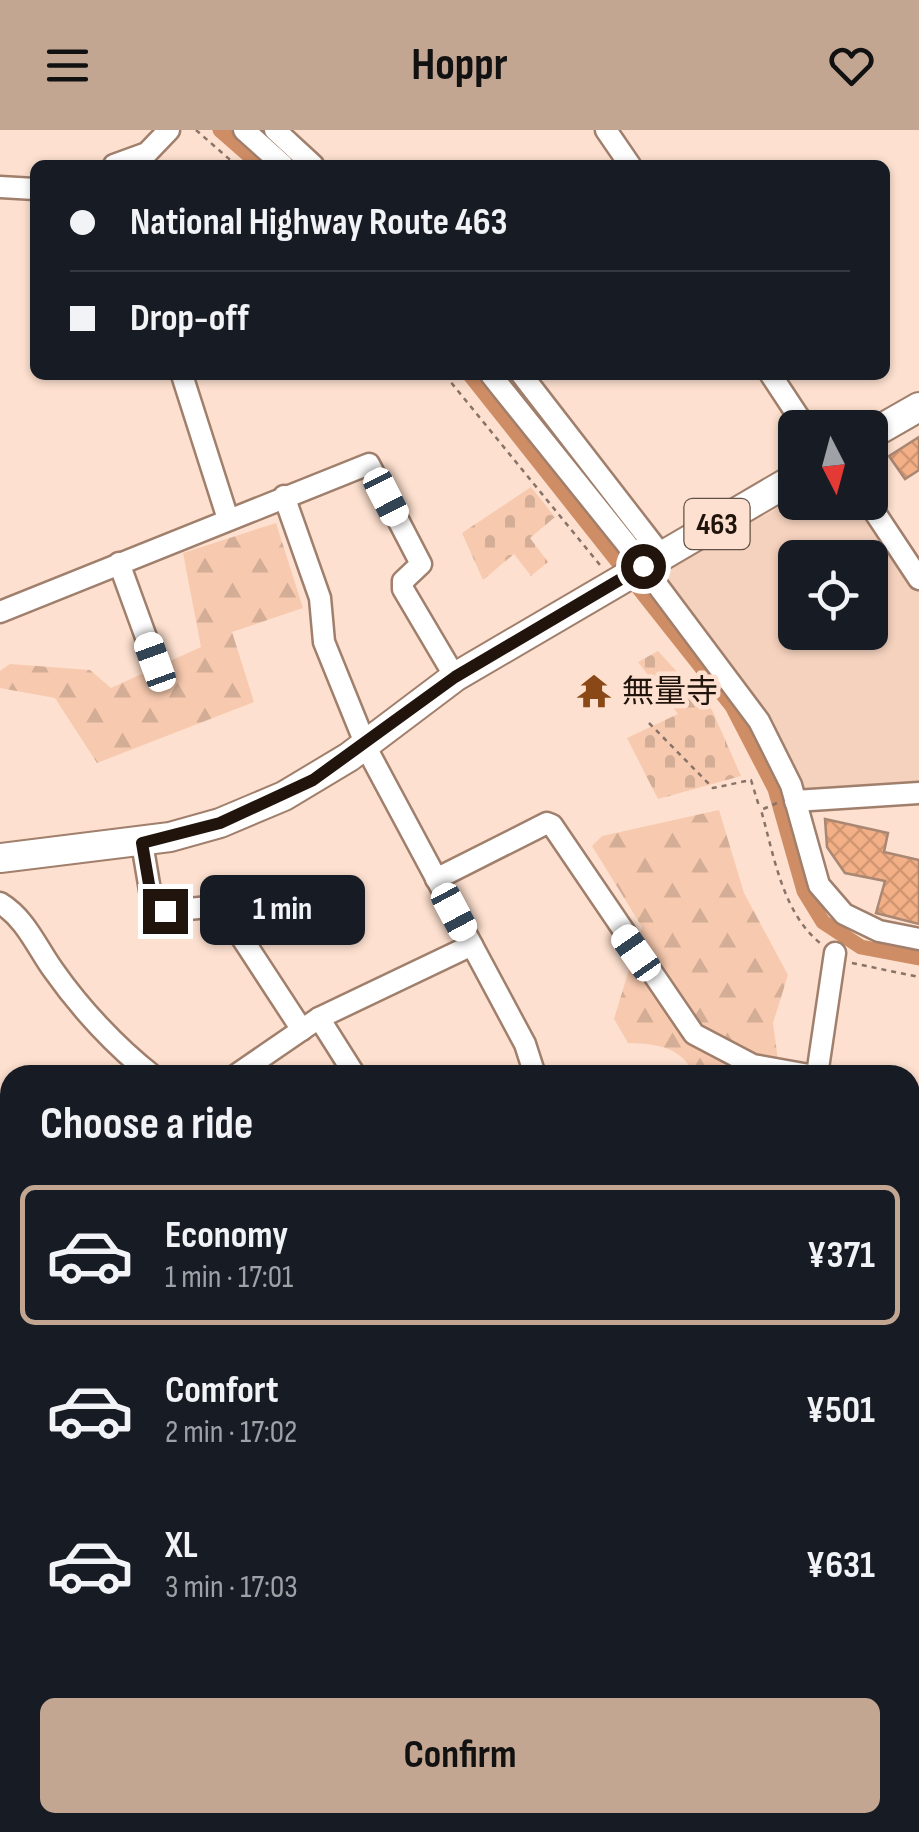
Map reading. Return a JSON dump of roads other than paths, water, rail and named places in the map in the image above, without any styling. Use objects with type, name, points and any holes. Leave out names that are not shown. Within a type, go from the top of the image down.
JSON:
[{"type":"highway","points":[[888,424],[919,406]]},
{"type":"highway","name":"463","points":[[0,858],[142,843],[191,833],[284,796],[366,746],[455,677],[778,488]]},
{"type":"street","points":[[128,160],[147,153],[170,130]]},
{"type":"street","points":[[244,130],[277,160]]},
{"type":"street","points":[[275,130],[308,160]]},
{"type":"street","points":[[606,130],[627,160]]},
{"type":"street","points":[[0,187],[30,189]]},
{"type":"street","points":[[184,380],[228,519]]},
{"type":"street","points":[[496,380],[634,536]]},
{"type":"street","points":[[525,380],[634,536],[633,570],[759,721],[795,801],[819,884],[844,914],[879,931],[919,939]]},
{"type":"street","points":[[774,380],[794,410]]},
{"type":"street","points":[[0,612],[369,464],[420,564],[403,580],[403,589],[455,677]]},
{"type":"street","points":[[284,496],[320,598],[324,642],[366,746],[525,1044],[531,1065]]},
{"type":"street","points":[[880,520],[919,579]]},
{"type":"street","points":[[120,563],[155,662]]},
{"type":"street","points":[[795,801],[919,793]]},
{"type":"street","points":[[436,879],[547,823],[552,825],[694,1034],[753,1065]]},
{"type":"street","points":[[142,843],[152,902],[164,900],[165,911],[221,906],[310,1024],[346,1065]]},
{"type":"street","points":[[0,903],[18,914],[55,973],[139,1065]]},
{"type":"street","points":[[251,1065],[310,1024],[472,944]]},
{"type":"street","points":[[815,1065],[834,954]]},
{"type":"waterway","points":[[220,130],[254,160]]},
{"type":"waterway","points":[[474,380],[732,706],[775,789],[804,891],[823,922],[861,947],[919,958]]},
{"type":"place","name":"無量寺","points":[[594,691]]}]
